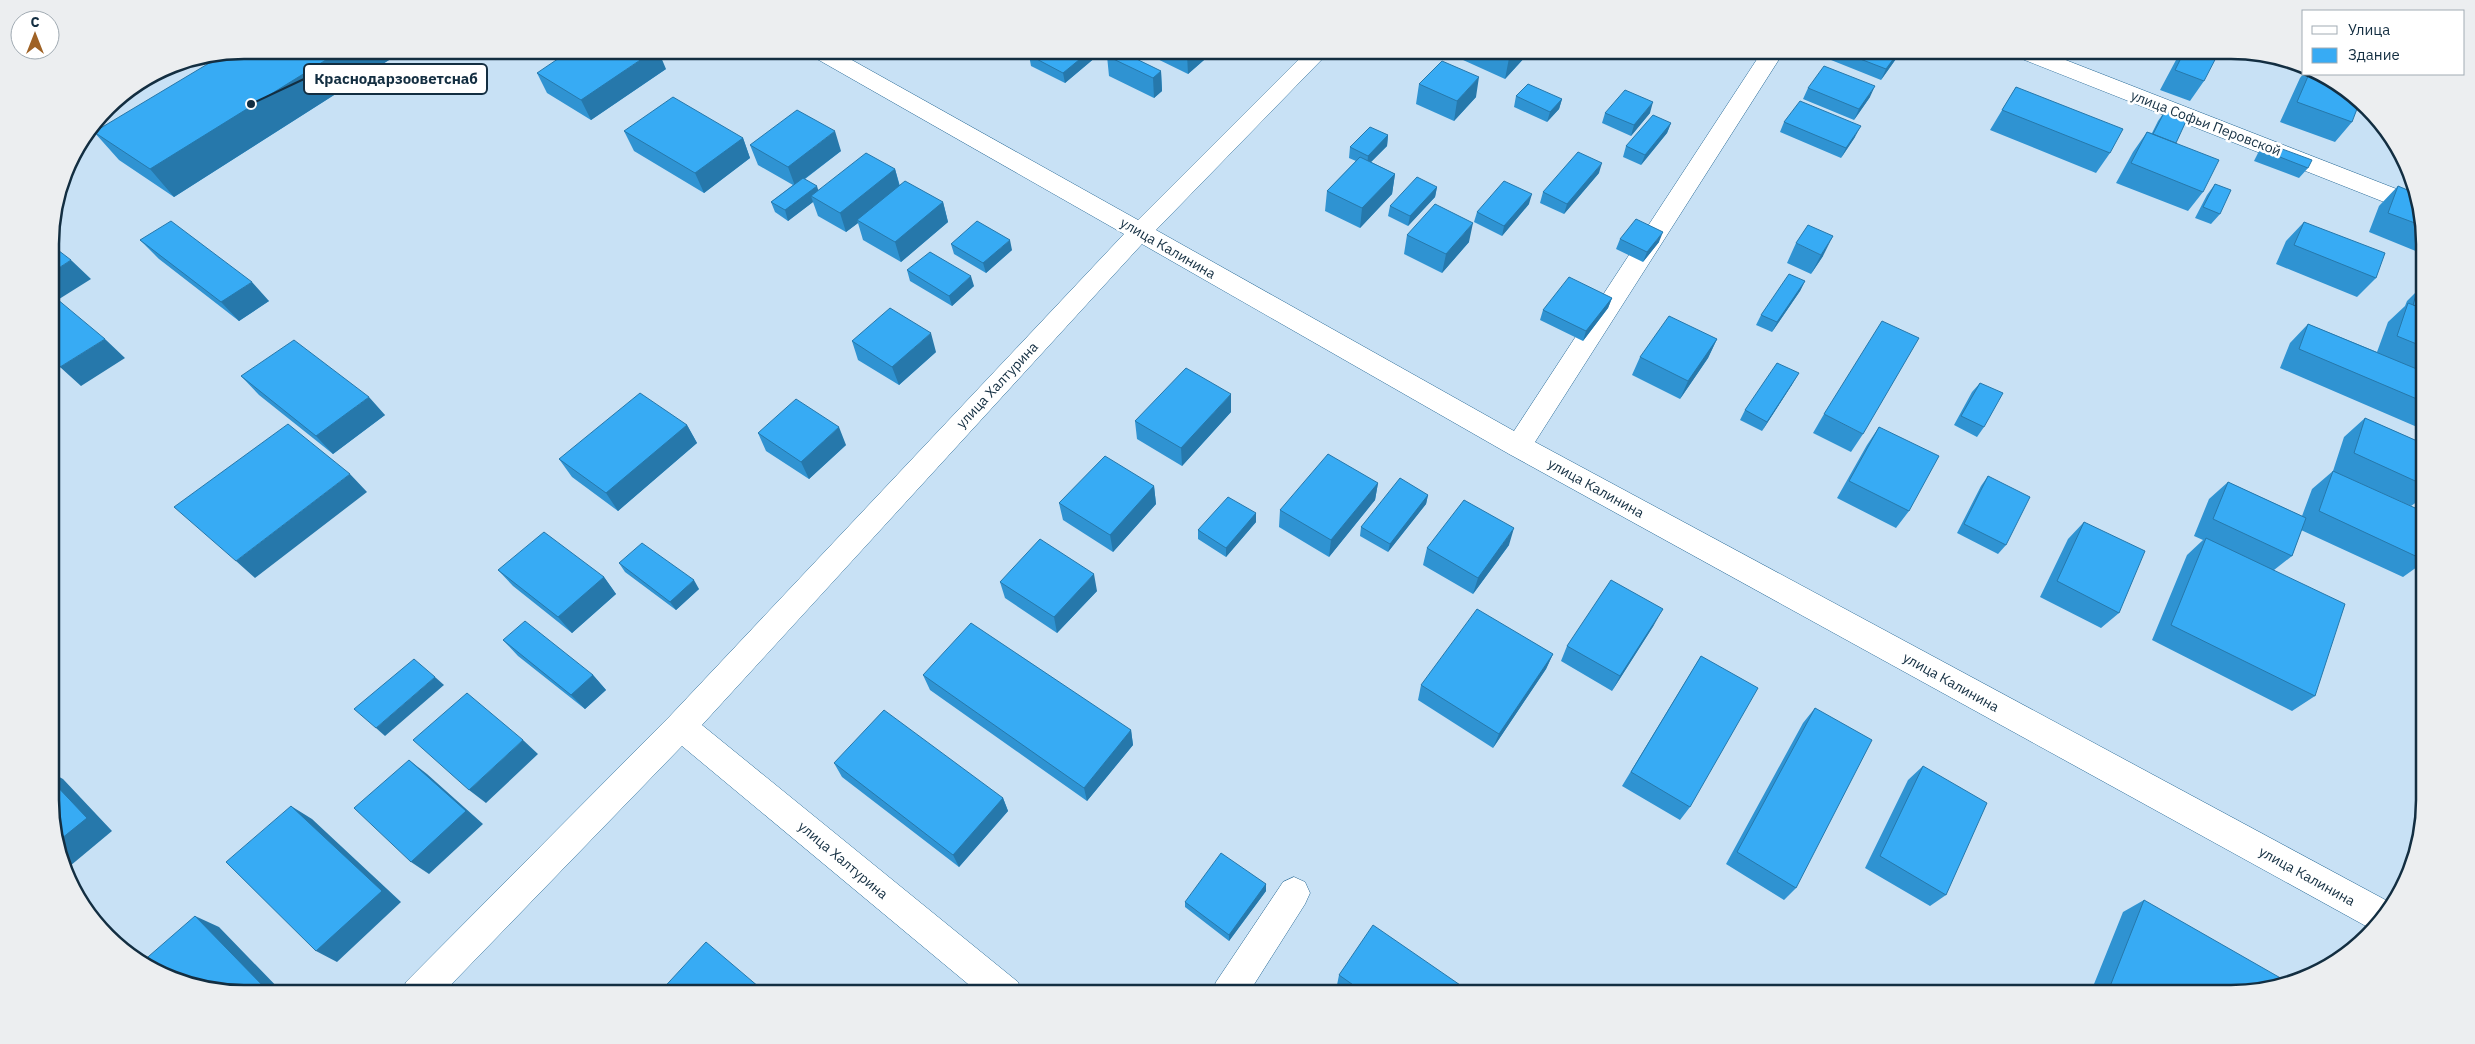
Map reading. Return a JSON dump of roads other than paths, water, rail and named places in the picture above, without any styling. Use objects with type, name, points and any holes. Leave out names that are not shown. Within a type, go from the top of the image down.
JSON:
[{"type":"street","name":"улица Калинина","points":[[834,59],[1518,446],[2377,914]]},
{"type":"street","name":"улица Халтурина","points":[[427,985],[681,726],[1140,232],[1311,59]]},
{"type":"street","points":[[1518,446],[1768,59]]},
{"type":"street","name":"улица Софьи Перовской","points":[[2043,59],[2412,204]]},
{"type":"street","name":"улица Халтурина","points":[[681,726],[995,985]]},
{"type":"street","points":[[1234,985],[1294,892]]},
{"type":"place","name":"Краснодарзооветснаб","points":[[251,104]]}]
